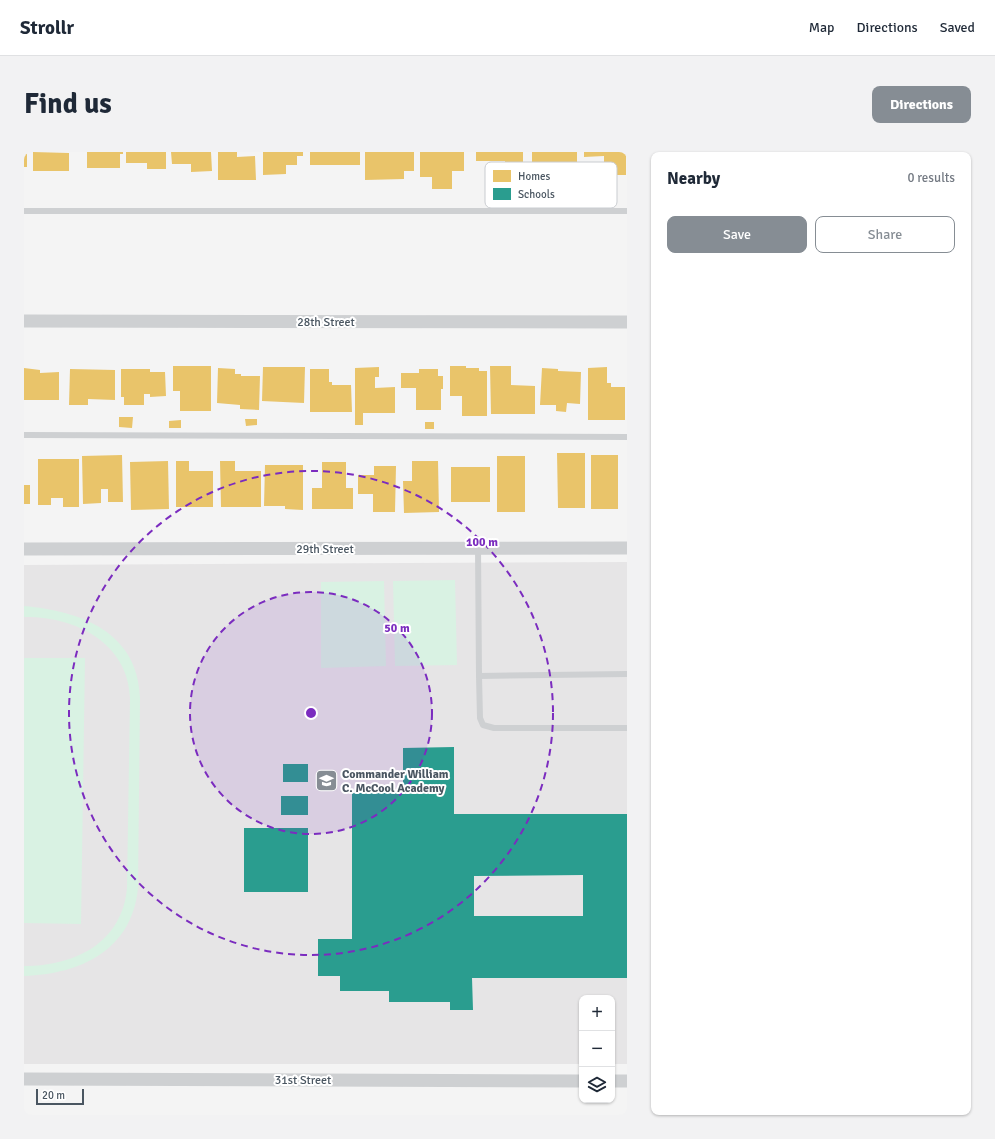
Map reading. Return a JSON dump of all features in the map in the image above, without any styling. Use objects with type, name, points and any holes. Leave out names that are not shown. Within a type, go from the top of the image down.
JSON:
[{"type":"street","name":"28th Street","points":[[24,322],[627,322]]},
{"type":"street","name":"29th Street","points":[[24,549],[627,548]]},
{"type":"street","name":"31st Street","points":[[24,1079],[579,1081]]},
{"type":"street","points":[[615,1081],[627,1081]]},
{"type":"lane","points":[[24,211],[627,211]]},
{"type":"lane","points":[[24,435],[627,437]]},
{"type":"lane","points":[[478,548],[480,718],[483,725],[494,728],[627,728]]},
{"type":"lane","points":[[479,676],[627,674]]},
{"type":"shaded area","name":"Commander William C. McCool Academy","points":[[627,562],[627,1064],[615,1064],[615,995],[579,995],[579,1064],[24,1064],[24,565]]},
{"type":"green space","points":[[455,580],[457,665],[395,666],[393,581]]},
{"type":"green space","points":[[384,581],[386,666],[321,668],[321,582]]},
{"type":"green space","points":[[24,606],[66,613],[103,629],[117,641],[129,656],[137,675],[140,698],[138,888],[134,910],[126,928],[114,943],[84,964],[45,974],[24,976],[24,966],[61,962],[78,956],[93,948],[106,937],[116,923],[123,907],[127,888],[130,698],[127,678],[120,662],[109,647],[95,636],[79,627],[61,621],[24,617]]},
{"type":"green space","points":[[24,658],[85,658],[81,924],[24,923]]},
{"type":"building: Homes","points":[[24,152],[27,152],[27,167],[24,167]]},
{"type":"building: Homes","points":[[33,152],[69,153],[69,171],[33,171]]},
{"type":"building: Homes","points":[[87,152],[123,152],[123,154],[120,154],[120,168],[87,168]]},
{"type":"building: Homes","points":[[126,152],[166,152],[166,169],[147,169],[147,163],[126,163]]},
{"type":"building: Homes","points":[[171,152],[211,152],[212,171],[191,172],[191,164],[172,164]]},
{"type":"building: Homes","points":[[218,152],[237,152],[237,157],[255,156],[256,180],[218,180]]},
{"type":"building: Homes","points":[[263,152],[303,152],[303,156],[297,156],[297,165],[286,165],[286,174],[263,175]]},
{"type":"building: Homes","points":[[310,152],[360,152],[360,165],[310,165]]},
{"type":"building: Homes","points":[[365,152],[414,152],[414,171],[404,171],[404,179],[365,180]]},
{"type":"building: Homes","points":[[420,152],[464,152],[464,171],[452,171],[452,189],[432,189],[432,177],[420,177]]},
{"type":"building: Homes","points":[[476,152],[523,152],[523,162],[476,161]]},
{"type":"building: Homes","points":[[532,152],[577,152],[577,162],[532,162]]},
{"type":"building: Homes","points":[[584,152],[626,152],[626,175],[617,175],[617,162],[604,162],[604,156],[584,157]]},
{"type":"building: Homes","points":[[173,366],[211,366],[211,411],[180,411],[180,391],[173,391]]},
{"type":"building: Homes","points":[[450,366],[466,366],[466,368],[479,368],[479,371],[487,371],[487,416],[462,416],[462,396],[450,396]]},
{"type":"building: Homes","points":[[490,366],[511,366],[511,385],[535,386],[535,414],[491,414]]},
{"type":"building: Homes","points":[[263,367],[305,367],[304,403],[262,401]]},
{"type":"building: Homes","points":[[379,367],[379,377],[375,377],[375,388],[395,387],[395,413],[363,413],[363,425],[355,425],[355,368]]},
{"type":"building: Homes","points":[[607,367],[607,383],[611,383],[611,387],[625,387],[625,420],[588,420],[588,368]]},
{"type":"building: Homes","points":[[24,368],[40,370],[40,373],[59,372],[59,400],[24,400]]},
{"type":"building: Homes","points":[[218,368],[235,369],[235,374],[241,374],[241,376],[260,376],[259,410],[240,409],[240,405],[217,403]]},
{"type":"building: Homes","points":[[542,368],[558,369],[558,371],[581,372],[580,404],[567,403],[566,412],[556,411],[556,405],[540,405]]},
{"type":"building: Homes","points":[[70,369],[115,370],[115,400],[88,399],[88,405],[69,405]]},
{"type":"building: Homes","points":[[121,369],[150,369],[150,372],[165,372],[166,396],[150,397],[150,394],[144,394],[144,405],[124,405],[124,397],[121,397]]},
{"type":"building: Homes","points":[[310,369],[329,369],[329,382],[332,382],[332,385],[351,385],[352,412],[310,412]]},
{"type":"building: Homes","points":[[419,369],[438,369],[438,376],[443,376],[443,389],[441,389],[441,410],[416,410],[416,388],[401,388],[401,373],[419,373]]},
{"type":"building: Homes","points":[[119,417],[133,417],[132,428],[119,427]]},
{"type":"building: Homes","points":[[245,419],[257,419],[257,425],[246,426]]},
{"type":"building: Homes","points":[[181,420],[181,428],[169,428],[169,421]]},
{"type":"building: Homes","points":[[425,422],[434,422],[434,429],[425,429]]},
{"type":"building: Homes","points":[[557,453],[585,453],[585,508],[558,508]]},
{"type":"building: Homes","points":[[122,455],[123,502],[108,502],[108,489],[101,489],[101,503],[83,504],[82,456]]},
{"type":"building: Homes","points":[[591,455],[618,455],[618,509],[591,509]]},
{"type":"building: Homes","points":[[497,456],[525,456],[525,512],[497,512]]},
{"type":"building: Homes","points":[[38,459],[79,459],[79,507],[63,507],[63,498],[51,498],[51,505],[38,505]]},
{"type":"building: Homes","points":[[168,461],[169,509],[131,510],[130,462]]},
{"type":"building: Homes","points":[[176,461],[189,461],[189,471],[213,471],[213,507],[176,507]]},
{"type":"building: Homes","points":[[220,461],[235,461],[235,471],[261,471],[261,507],[221,507]]},
{"type":"building: Homes","points":[[412,461],[438,461],[439,512],[404,513],[403,481],[412,481]]},
{"type":"building: Homes","points":[[322,462],[346,462],[346,488],[353,488],[353,509],[312,509],[312,488],[322,488]]},
{"type":"building: Homes","points":[[265,465],[303,465],[303,510],[285,509],[285,506],[264,506]]},
{"type":"building: Homes","points":[[374,466],[396,466],[395,512],[373,512],[373,494],[358,494],[358,475],[374,475]]},
{"type":"building: Homes","points":[[451,467],[490,467],[490,502],[451,502]]},
{"type":"building: Homes","points":[[24,485],[30,485],[30,504],[24,504]]},
{"type":"building: Schools","points":[[454,747],[454,814],[627,814],[627,978],[472,978],[473,1010],[450,1010],[450,1002],[389,1002],[389,991],[340,991],[340,976],[318,976],[318,939],[352,939],[352,793],[403,793],[403,748]],"holes":[[[583,875],[583,916],[474,916],[474,876]]]},
{"type":"building: Schools","points":[[283,764],[308,764],[308,782],[283,782]]},
{"type":"building: Schools","points":[[281,796],[308,796],[308,815],[281,815]]},
{"type":"building: Schools","points":[[244,828],[308,828],[308,892],[244,892]]},
{"type":"place","name":"Commander William C. McCool Academy","points":[[326,781]]}]
